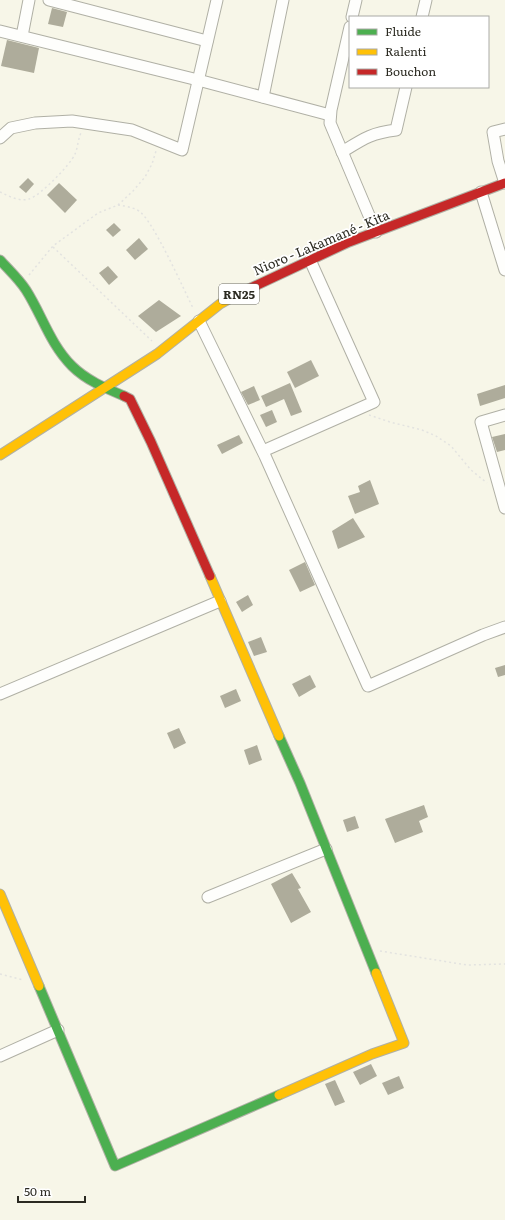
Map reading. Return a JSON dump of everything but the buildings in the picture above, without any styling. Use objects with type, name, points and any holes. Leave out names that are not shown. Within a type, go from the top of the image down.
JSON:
[{"type":"street","points":[[22,36],[29,0]]},
{"type":"street","points":[[49,0],[207,41]]},
{"type":"street","points":[[0,138],[11,128],[35,123],[72,121],[132,130],[182,150],[217,0]]},
{"type":"street","points":[[263,97],[283,0]]},
{"type":"street","points":[[352,16],[356,0]]},
{"type":"street","points":[[422,16],[426,0]]},
{"type":"street","points":[[0,31],[198,80],[330,115]]},
{"type":"street","points":[[349,31],[330,115],[330,123],[376,232]]},
{"type":"street","points":[[342,152],[366,137],[396,130],[406,88]]},
{"type":"street","points":[[505,129],[493,132],[498,161],[505,183]]},
{"type":"street","name":"Nioro - Lakamané - Kita","points":[[0,455],[162,350],[220,304],[253,286],[349,242],[505,183]]},
{"type":"street","points":[[481,192],[505,270]]},
{"type":"street","points":[[0,260],[27,291],[47,332],[68,362],[81,374],[104,388],[130,399],[151,442],[300,783],[404,1043],[372,1054],[116,1166],[0,894]]},
{"type":"street","points":[[263,452],[374,402],[310,260]]},
{"type":"street","points":[[199,321],[263,452],[368,686],[483,635],[505,627]]},
{"type":"street","points":[[505,415],[481,422],[505,508]]},
{"type":"street","points":[[0,694],[220,601]]},
{"type":"street","points":[[208,898],[326,849]]},
{"type":"street","points":[[0,1056],[58,1030]]},
{"type":"path","points":[[0,192],[17,199],[29,199],[38,194],[70,164],[84,123]]},
{"type":"path","points":[[21,284],[53,246],[98,213],[118,205],[133,191],[144,178],[152,164],[160,141]]},
{"type":"path","points":[[118,205],[128,206],[140,211],[150,224],[199,321]]},
{"type":"path","points":[[53,246],[162,350]]},
{"type":"path","points":[[356,410],[390,422],[422,430],[436,436],[451,446],[471,470],[489,484]]},
{"type":"path","points":[[366,948],[467,965],[505,964]]},
{"type":"path","points":[[0,974],[23,980]]},
{"type":"traffic: fast","points":[[0,260],[26,290],[52,339],[72,366],[90,380],[124,396]]},
{"type":"traffic: fast","points":[[279,736],[300,783],[376,973]]},
{"type":"traffic: fast","points":[[39,986],[115,1166],[279,1095]]},
{"type":"traffic: slow","points":[[0,455],[157,354],[220,304],[240,293]]},
{"type":"traffic: slow","points":[[210,576],[279,736]]},
{"type":"traffic: slow","points":[[0,894],[39,986]]},
{"type":"traffic: slow","points":[[279,1095],[372,1054],[404,1043],[376,973]]},
{"type":"traffic: jam","points":[[240,293],[349,242],[505,183]]},
{"type":"traffic: jam","points":[[124,396],[130,399],[151,442],[210,576]]}]
